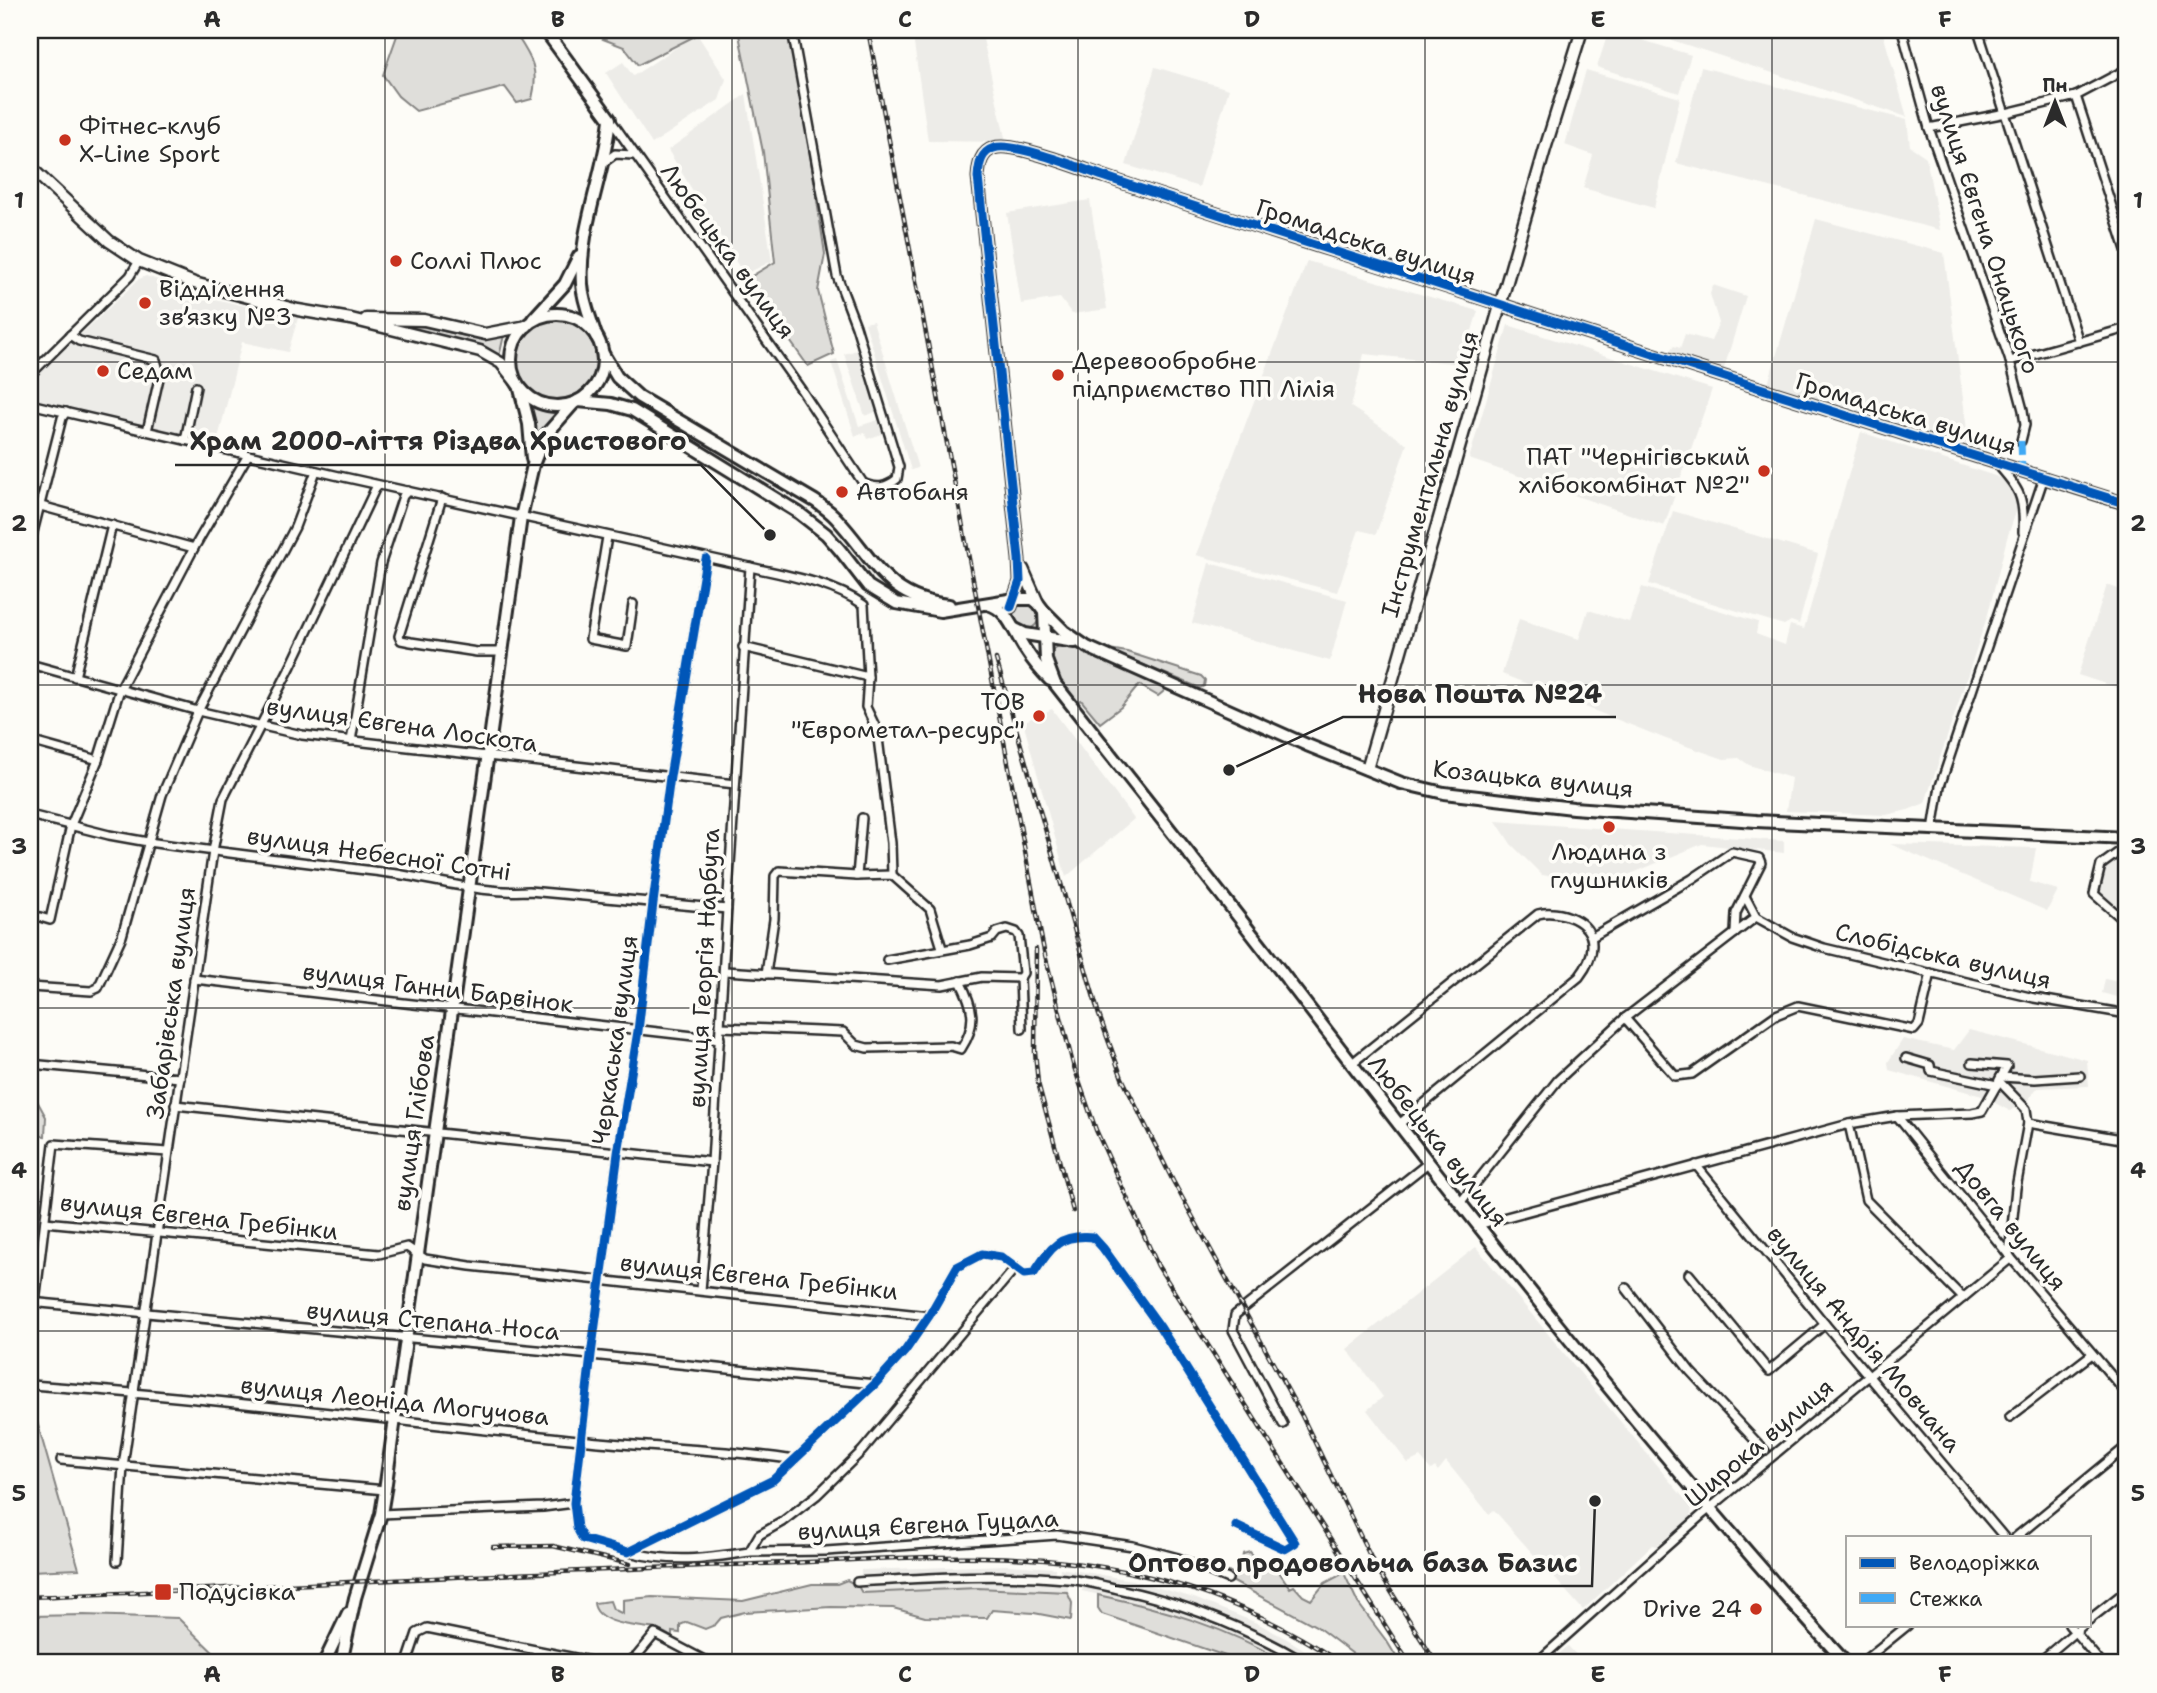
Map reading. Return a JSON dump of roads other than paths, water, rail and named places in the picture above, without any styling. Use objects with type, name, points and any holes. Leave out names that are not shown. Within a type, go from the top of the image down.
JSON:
[{"type":"main road","name":"Любецька вулиця","points":[[545,30],[610,119]]},
{"type":"main road","points":[[610,119],[603,163],[584,244],[582,284],[602,352],[617,377],[639,397],[815,501],[835,517],[880,574],[900,589],[937,603],[970,607]]},
{"type":"main road","points":[[584,244],[565,284],[521,332],[513,348],[512,366],[518,384],[532,398],[548,405],[576,402],[624,407],[790,507],[826,534],[868,586],[877,594],[896,603],[927,610],[949,610],[992,602],[1033,599],[1042,611],[1040,628],[1025,634]]},
{"type":"main road","points":[[528,324],[547,315],[566,315],[583,322],[596,336]]},
{"type":"main road","points":[[576,402],[593,389],[598,380],[602,371],[602,352]]},
{"type":"main road","name":"вулиця Глібова","points":[[518,384],[529,424],[533,466]]},
{"type":"main road","name":"вулиця Глібова","points":[[355,1598],[381,1514],[385,1490],[488,757],[500,652],[521,517],[533,466],[544,437],[576,402]]},
{"type":"main road","points":[[1010,623],[1016,601]]},
{"type":"main road","points":[[992,602],[1010,623],[1026,650],[1055,684]]},
{"type":"main road","name":"Любецька вулиця","points":[[1042,611],[1046,660],[1055,684],[1477,1225],[1709,1510],[1846,1663]]},
{"type":"main road","name":"Козацька вулиця","points":[[1042,611],[1081,644],[1307,745],[1401,783],[1422,788],[1506,802],[1742,820],[2127,838]]},
{"type":"main road","points":[[1010,623],[1025,634],[1081,644]]},
{"type":"main road","points":[[1046,660],[1048,650],[1054,644],[1067,640]]},
{"type":"main road","points":[[324,1663],[355,1598]]},
{"type":"main road","points":[[341,1663],[355,1598]]},
{"type":"street","name":"Любецька вулиця","points":[[610,119],[808,400],[863,483],[882,487],[897,479],[899,467],[856,326],[837,276],[792,30]]},
{"type":"street","name":"Інструментальна вулиця","points":[[1367,769],[1500,304],[1582,30]]},
{"type":"street","name":"вулиця Євгена Онацького","points":[[1902,30],[1929,128],[2010,361],[2023,410],[2025,425],[2021,441]]},
{"type":"street","points":[[1978,30],[2079,342]]},
{"type":"street","points":[[1929,128],[2076,96],[2127,69]]},
{"type":"street","points":[[2076,96],[2127,253]]},
{"type":"street","name":"Громадська вулиця","points":[[1019,559],[978,177],[980,160],[985,153],[1004,146],[1068,164],[1703,372],[1993,460],[2127,504]]},
{"type":"street","points":[[603,163],[611,155],[618,153],[635,156]]},
{"type":"street","points":[[30,167],[110,241],[139,261],[194,283],[298,310],[351,319],[480,351],[501,363],[518,384]]},
{"type":"street","points":[[30,375],[133,272],[139,261]]},
{"type":"street","points":[[351,319],[424,320],[485,334],[528,324]]},
{"type":"street","points":[[2010,361],[2127,328]]},
{"type":"street","points":[[70,335],[79,341],[156,360],[160,374],[147,431]]},
{"type":"street","points":[[185,440],[196,387]]},
{"type":"street","points":[[30,404],[377,485],[750,567],[809,581],[847,594],[864,605],[868,677],[866,707],[877,730],[891,843],[892,875]]},
{"type":"street","points":[[30,544],[62,418],[66,412]]},
{"type":"street","points":[[30,914],[50,920],[71,825],[97,760],[120,689],[194,548],[248,455]]},
{"type":"street","points":[[1993,460],[2014,483],[2024,502],[2022,544]]},
{"type":"street","points":[[30,987],[91,992],[98,988],[122,936],[162,795],[198,711],[295,527],[316,471]]},
{"type":"street","points":[[1933,830],[1940,786],[2044,477]]},
{"type":"street","name":"Забарівська вулиця","points":[[117,1561],[123,1466],[213,851],[223,799],[377,485]]},
{"type":"street","points":[[351,741],[381,563],[403,496],[408,491]]},
{"type":"street","points":[[442,498],[399,636],[401,640],[411,642],[477,652],[500,652]]},
{"type":"street","points":[[30,503],[194,548]]},
{"type":"street","points":[[75,677],[112,525]]},
{"type":"street","points":[[607,537],[590,639],[627,646],[633,604]]},
{"type":"street","name":"Черкаська вулиця","points":[[628,1552],[583,1539],[577,1528],[574,1503],[601,1279],[638,1031],[670,777],[706,559]]},
{"type":"street","points":[[1016,601],[1019,559]]},
{"type":"street","points":[[1019,559],[1042,611]]},
{"type":"street","name":"вулиця Георгія Нарбута","points":[[701,1290],[725,971],[750,567]]},
{"type":"street","points":[[992,602],[1010,596],[1018,587]]},
{"type":"street","points":[[743,647],[868,677]]},
{"type":"street","name":"вулиця Євгена Лоскота","points":[[30,664],[198,711],[302,735],[735,784]]},
{"type":"street","points":[[30,741],[97,760]]},
{"type":"street","name":"вулиця Небесної Сотні","points":[[30,816],[149,842],[397,874],[505,893],[528,891],[727,909]]},
{"type":"street","points":[[857,876],[862,818]]},
{"type":"street","points":[[2127,846],[2101,865],[2094,894],[2127,923]]},
{"type":"street","points":[[1592,937],[1692,879],[1732,852],[1759,858],[1761,863],[1736,913],[1735,933]]},
{"type":"street","points":[[766,974],[774,919],[775,876],[779,871],[857,876],[892,875],[930,909],[942,948]]},
{"type":"street","points":[[1460,1203],[1558,1080],[1625,1018],[1756,917],[1745,896]]},
{"type":"street","points":[[1351,1064],[1538,914],[1555,912],[1582,923],[1592,937],[1591,956],[1579,977],[1398,1125]]},
{"type":"street","name":"Слобідська вулиця","points":[[1756,917],[1791,937],[1824,948],[2044,1000],[2127,1014]]},
{"type":"street","points":[[887,960],[970,945],[992,938],[997,932],[1007,929],[1016,932],[1019,936],[1023,972],[1020,978],[1022,1029]]},
{"type":"street","points":[[725,971],[942,985],[982,977],[1020,978]]},
{"type":"street","points":[[1625,1018],[1675,1076],[1683,1077],[1710,1063],[1776,1015],[1798,1006],[1914,1030],[1919,1024],[1931,973]]},
{"type":"street","name":"вулиця Ганни Барвінок","points":[[194,979],[720,1040]]},
{"type":"street","points":[[721,1027],[843,1032],[856,1045],[867,1048],[951,1046],[961,1049],[972,1024],[973,1009],[960,981]]},
{"type":"street","points":[[1906,1058],[1930,1065],[1931,1071],[1999,1081],[2080,1076]]},
{"type":"street","points":[[1477,1225],[1849,1124],[1897,1116],[1982,1111],[2007,1066],[1972,1063]]},
{"type":"street","points":[[30,1064],[180,1077]]},
{"type":"street","points":[[1999,1081],[2026,1109],[2028,1123],[2016,1188],[2010,1256]]},
{"type":"street","points":[[175,1105],[712,1162]]},
{"type":"street","name":"Довга вулиця","points":[[1897,1116],[2010,1256],[2127,1394]]},
{"type":"street","points":[[2028,1123],[2127,1140]]},
{"type":"street","points":[[1849,1124],[1866,1200],[1963,1298]]},
{"type":"street","points":[[32,1302],[54,1144],[168,1152]]},
{"type":"street","points":[[1283,1424],[1233,1330],[1235,1315],[1428,1163]]},
{"type":"street","name":"вулиця Андрія Мовчана","points":[[1696,1165],[2003,1536]]},
{"type":"street","name":"вулиця Євгена Гребінки","points":[[45,1222],[379,1254],[407,1247],[425,1259],[470,1266],[929,1316]]},
{"type":"street","points":[[628,1552],[772,1480],[875,1384],[905,1351],[957,1267],[982,1254],[1001,1257],[1024,1274],[1034,1273],[1048,1251],[1060,1240],[1083,1236],[1093,1237],[1103,1248],[1160,1327],[1294,1543],[1285,1549],[1236,1526]]},
{"type":"street","name":"Широка вулиця","points":[[1536,1663],[1709,1510],[2010,1256]]},
{"type":"street","points":[[628,1552],[657,1559],[700,1560],[749,1552],[759,1535],[782,1522],[817,1495],[862,1451],[1016,1267]]},
{"type":"street","points":[[1689,1274],[1769,1371],[1825,1324]]},
{"type":"street","points":[[1626,1288],[1690,1371],[1765,1451]]},
{"type":"street","name":"вулиця Степана Носа","points":[[32,1302],[875,1384]]},
{"type":"street","points":[[2010,1417],[2092,1354]]},
{"type":"street","name":"вулиця Леоніда Могучова","points":[[32,1385],[134,1392],[582,1441],[748,1452],[795,1460]]},
{"type":"street","points":[[2017,1536],[2127,1446]]},
{"type":"street","points":[[61,1460],[385,1490]]},
{"type":"street","points":[[381,1514],[543,1507],[574,1503]]},
{"type":"street","name":"вулиця Євгена Гуцала","points":[[749,1552],[826,1551],[1057,1535],[1133,1546],[1178,1558],[1228,1578]]},
{"type":"street","points":[[857,1582],[953,1576],[1066,1578],[1085,1581],[1156,1597],[1208,1614],[1265,1639],[1306,1663]]},
{"type":"street","points":[[2090,1619],[2127,1590]]},
{"type":"street","points":[[1861,1663],[1908,1626]]},
{"type":"street","points":[[407,1663],[417,1633],[427,1628],[600,1663]]},
{"type":"street","points":[[2038,1663],[2072,1628],[2101,1663]]},
{"type":"street","points":[[624,1663],[636,1657],[655,1634],[710,1663]]},
{"type":"street","points":[[536,1663],[539,1651]]},
{"type":"street","points":[[636,1657],[650,1663]]},
{"type":"street","points":[[899,1663],[1055,1663]]},
{"type":"railway","points":[[868,30],[1044,951],[1073,1064],[1096,1130],[1158,1266],[1409,1663]]},
{"type":"railway","points":[[996,659],[1099,1015],[1122,1078],[1173,1181],[1302,1416],[1375,1566],[1436,1663]]},
{"type":"railway","points":[[1036,949],[1035,1052],[1038,1083],[1073,1211]]},
{"type":"railway","points":[[493,1547],[553,1546],[630,1564]]},
{"type":"railway","points":[[30,1597],[668,1567],[994,1557],[1087,1565],[1133,1573],[1188,1588],[1267,1620],[1341,1663]]},
{"type":"place","name":"Фітнес-клуб X-Line Sport","points":[[65,140]]},
{"type":"place","name":"Соллі Плюс","points":[[396,261]]},
{"type":"place","name":"Відділення зв’язку №3","points":[[145,303]]},
{"type":"place","name":"Седам","points":[[103,371]]},
{"type":"place","name":"Деревообробне підприємство ПП Лілія","points":[[1058,375]]},
{"type":"place","name":"ПАТ \"Чернігівський хлібокомбінат №2\"","points":[[1764,471]]},
{"type":"place","name":"Автобаня","points":[[842,492]]},
{"type":"place","name":"Храм 2000-ліття Різдва Христового","points":[[770,535]]},
{"type":"place","name":"ТОВ \"Еврометал-ресурс\"","points":[[1039,716]]},
{"type":"place","name":"Нова Пошта №24","points":[[1229,770]]},
{"type":"place","name":"Людина з глушників","points":[[1609,827]]},
{"type":"place","name":"Оптово продовольча база Базис","points":[[1595,1501]]},
{"type":"place","name":"Подусівка","points":[[163,1592]]},
{"type":"place","name":"Drive 24","points":[[1756,1609]]}]
